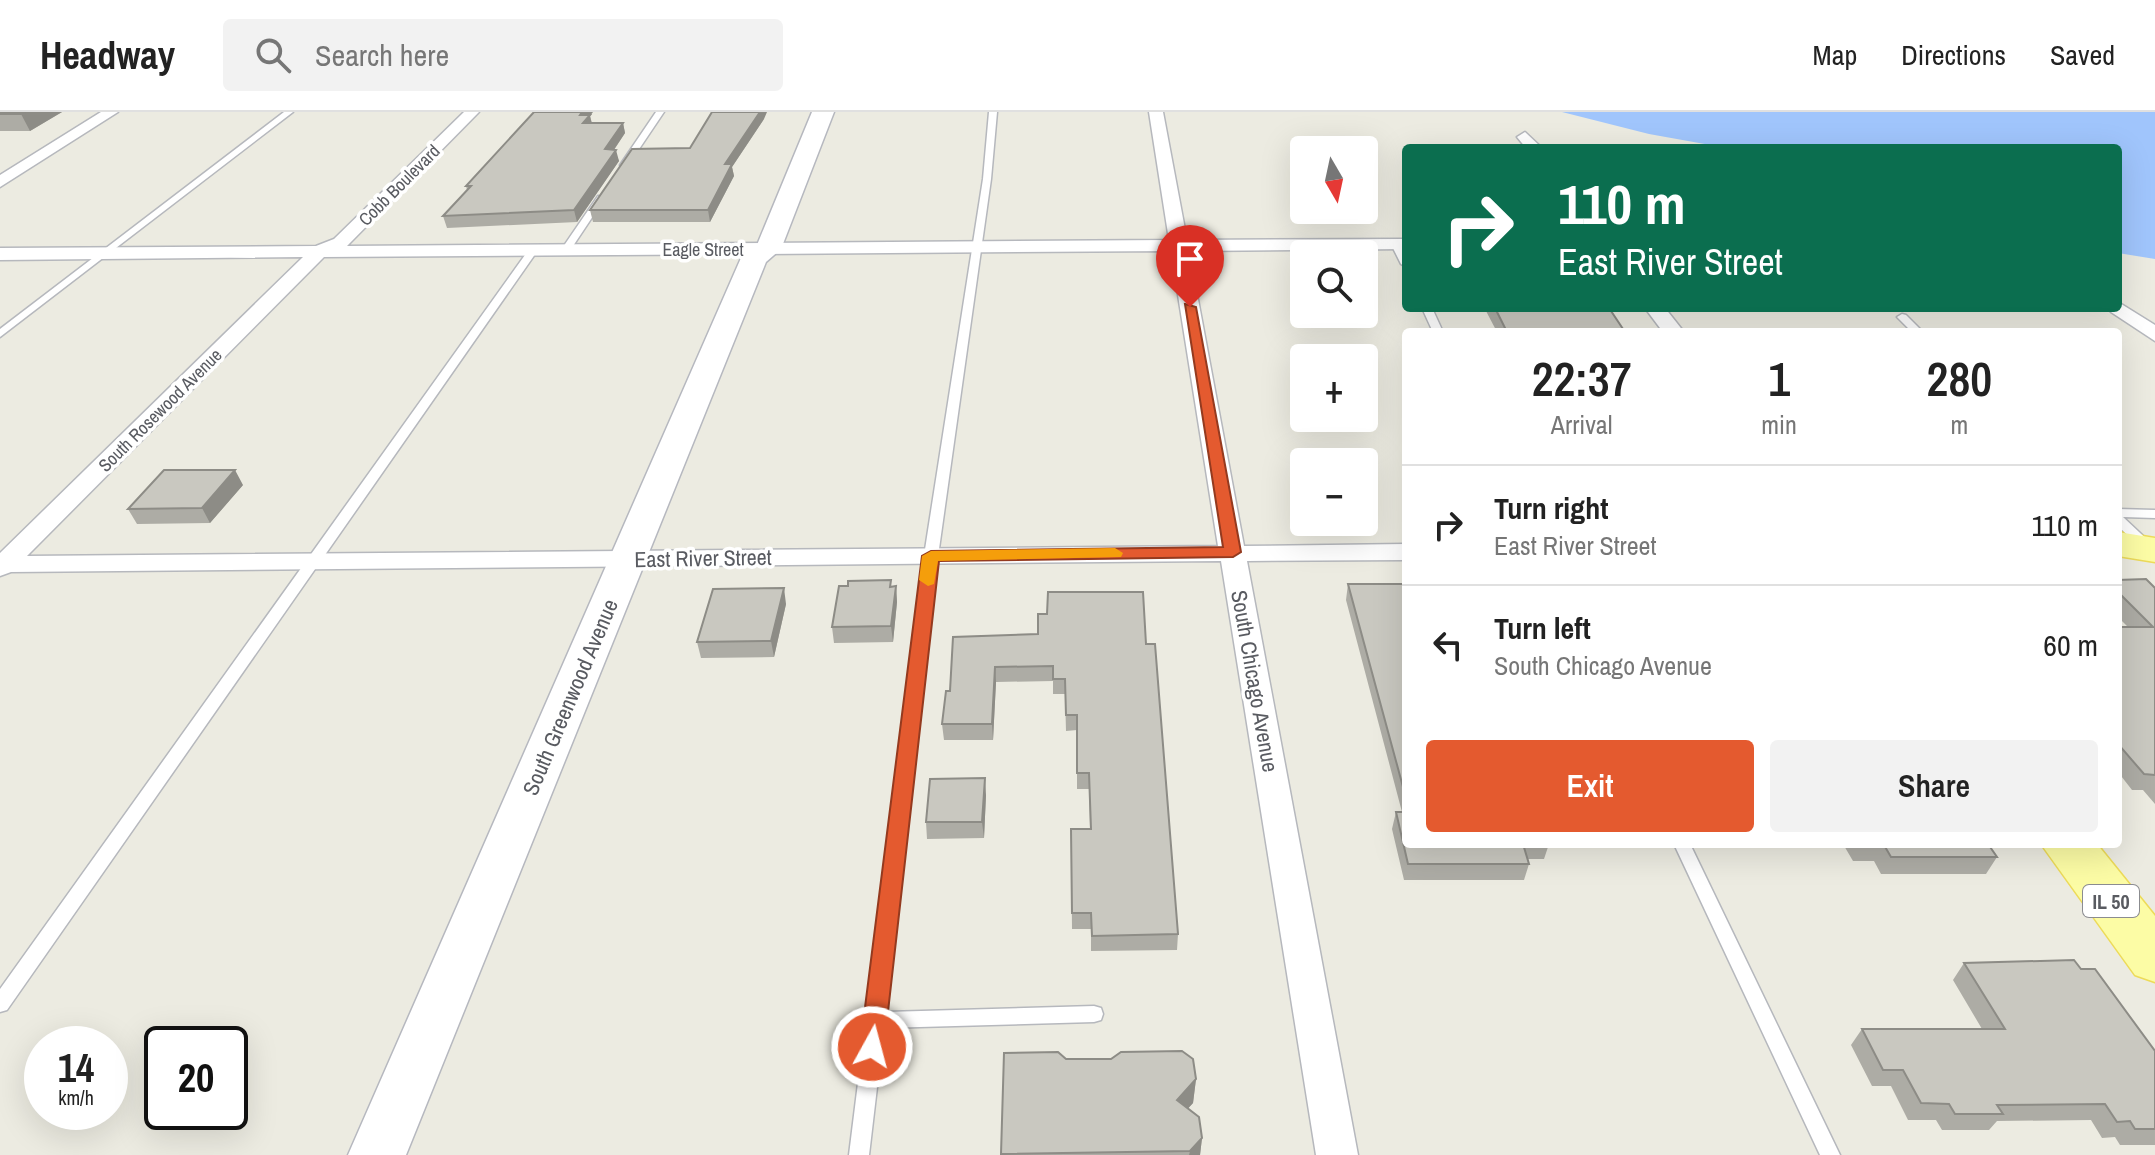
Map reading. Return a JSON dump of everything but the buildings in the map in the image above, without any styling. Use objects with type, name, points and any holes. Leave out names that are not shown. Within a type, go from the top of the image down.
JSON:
[{"type":"main road","name":"IL 50","points":[[2070,848],[2155,958]]},
{"type":"street","points":[[0,182],[111,112]]},
{"type":"street","name":"Cobb Boulevard","points":[[320,251],[340,243],[472,112]]},
{"type":"street","name":"South Greenwood Avenue","points":[[377,1155],[754,258],[768,249],[823,112]]},
{"type":"street","name":"South Chicago Avenue","points":[[1156,112],[1337,1155]]},
{"type":"street","name":"Eagle Street","points":[[0,254],[1401,244]]},
{"type":"street","name":"South Rosewood Avenue","points":[[1,565],[320,251]]},
{"type":"street","points":[[2122,311],[2155,335]]},
{"type":"street","points":[[1658,312],[1671,328]]},
{"type":"street","name":"East River Street","points":[[1,565],[1402,552]]},
{"type":"lane","points":[[0,334],[289,112]]},
{"type":"lane","points":[[617,175],[660,112]]},
{"type":"lane","points":[[859,1155],[931,556],[977,247],[993,112]]},
{"type":"lane","points":[[566,250],[609,187]]},
{"type":"lane","points":[[0,1004],[533,250]]},
{"type":"lane","points":[[1902,317],[1914,328]]},
{"type":"lane","points":[[2122,518],[2142,545]]},
{"type":"lane","points":[[2122,523],[2142,545]]},
{"type":"lane","points":[[1684,848],[1830,1155]]},
{"type":"lane","points":[[875,1020],[1094,1014]]},
{"type":"water","points":[[1562,112],[2155,112],[2155,259],[2122,254],[2122,144],[1705,144],[1649,134]]},
{"type":"slow traffic","points":[[928,580],[931,556],[1115,553]]},
{"type":"route","points":[[872,1047],[931,556],[1233,552],[1190,307]]}]
